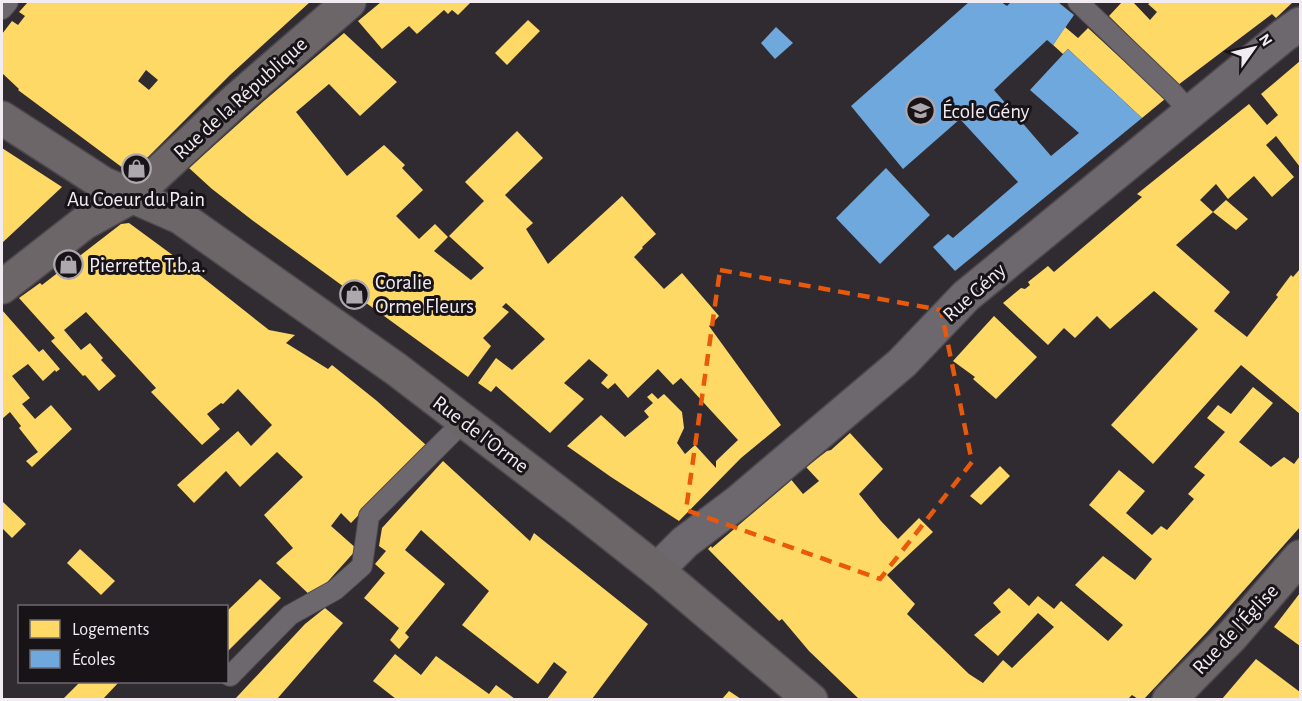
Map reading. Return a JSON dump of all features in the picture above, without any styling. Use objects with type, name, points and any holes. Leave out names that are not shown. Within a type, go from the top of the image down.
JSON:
[{"type":"main road","name":"Rue de la République","points":[[2,287],[84,223],[133,196],[236,100],[349,2]]},
{"type":"main road","name":"Rue de l'Orme","points":[[2,118],[104,184],[180,216],[396,369],[657,570],[811,699]]},
{"type":"main road","name":"Rue de l'Église","points":[[1169,699],[1232,636],[1300,558]]},
{"type":"street","name":"Rue Gény","points":[[657,570],[685,542],[738,502],[903,363],[966,296],[1300,24]]},
{"type":"lane","points":[[2,9],[8,2]]},
{"type":"lane","points":[[1078,2],[1190,112]]},
{"type":"lane","points":[[230,676],[290,615],[335,591],[362,566],[369,516],[464,421]]},
{"type":"highlighted area","points":[[720,270],[941,310],[972,462],[880,579],[686,510]]},
{"type":"building: Logements","points":[[28,2],[310,2],[230,75],[131,174],[18,90],[2,73],[2,34],[12,21],[18,25],[25,16],[19,12]],"holes":[[[146,70],[158,80],[149,90],[138,81]]]},
{"type":"building: Logements","points":[[381,2],[471,2],[458,15],[452,10],[448,14],[444,10],[417,34],[409,26],[382,49],[358,21]]},
{"type":"building: Logements","points":[[1122,2],[1133,2],[1150,20],[1157,12],[1148,4],[1151,2],[1293,2],[1276,18],[1272,14],[1178,85],[1109,16]]},
{"type":"building: Logements","points":[[528,20],[540,31],[507,65],[495,53]]},
{"type":"building: Logements","points":[[1065,27],[1078,38],[1088,28],[1165,99],[1142,118],[1068,49],[1063,54],[1053,45]]},
{"type":"building: Logements","points":[[344,33],[397,82],[360,116],[329,84],[296,112],[347,176],[384,145],[405,165],[402,168],[423,190],[396,216],[419,239],[435,224],[448,237],[434,251],[471,280],[484,268],[449,236],[484,201],[465,182],[517,131],[543,158],[505,195],[533,223],[526,229],[548,264],[622,196],[656,234],[634,257],[664,289],[682,273],[719,316],[709,326],[781,425],[741,458],[679,521],[567,446],[601,415],[625,437],[649,417],[644,411],[653,403],[647,397],[652,393],[658,399],[664,394],[682,412],[684,428],[677,443],[685,454],[695,445],[716,468],[716,461],[738,440],[681,378],[673,385],[658,369],[628,398],[615,383],[608,389],[601,383],[608,375],[589,359],[564,383],[584,399],[550,433],[496,386],[491,392],[478,383],[496,358],[512,370],[545,339],[506,303],[502,307],[509,312],[483,338],[491,346],[468,377],[252,220],[189,168]]},
{"type":"building: Logements","points":[[1300,61],[1300,167],[1276,136],[1266,145],[1294,177],[1272,197],[1254,176],[1228,199],[1216,184],[1200,200],[1213,212],[1176,245],[1230,292],[1214,311],[1247,337],[1278,297],[1276,295],[1291,275],[1293,277],[1300,269],[1300,414],[1241,365],[1153,464],[1111,425],[1198,329],[1154,291],[1110,329],[1097,316],[1075,338],[1064,328],[1048,345],[1003,303],[1021,288],[1025,289],[1030,285],[1028,282],[1048,266],[1054,272],[1142,197],[1137,194],[1249,104],[1267,125],[1278,115],[1261,94]]},
{"type":"building: Logements","points":[[2,148],[62,187],[2,243]]},
{"type":"building: Logements","points":[[1226,200],[1248,219],[1236,230],[1213,212]]},
{"type":"building: Logements","points":[[129,223],[269,330],[295,335],[286,343],[328,369],[332,365],[426,445],[351,523],[341,513],[331,526],[357,549],[313,598],[276,563],[293,548],[264,515],[303,477],[277,452],[240,487],[226,471],[194,503],[177,485],[238,431],[251,446],[272,425],[238,389],[223,404],[221,403],[207,414],[220,429],[202,445],[151,392],[156,388],[86,312],[64,330],[81,350],[90,343],[103,358],[101,360],[116,376],[99,391],[51,341],[55,338],[19,298],[40,283],[42,285],[121,224]]},
{"type":"building: Logements","points":[[2,310],[39,352],[43,349],[60,369],[56,372],[55,370],[43,381],[28,364],[12,376],[30,398],[22,404],[35,419],[51,405],[72,429],[32,467],[26,461],[38,452],[19,428],[21,426],[10,412],[2,419]]},
{"type":"building: Logements","points":[[994,316],[1037,357],[996,399],[973,379],[975,377],[953,361]]},
{"type":"building: Logements","points":[[1253,387],[1273,403],[1239,442],[1271,467],[1284,457],[1294,464],[1300,456],[1300,527],[1144,699],[1138,699],[1132,695],[1128,699],[859,699],[809,651],[782,619],[779,621],[708,549],[789,482],[787,480],[789,477],[803,494],[819,481],[806,467],[831,450],[850,433],[883,469],[859,494],[881,521],[898,539],[919,518],[933,532],[887,575],[915,604],[907,614],[969,674],[983,683],[1003,660],[1012,668],[1054,627],[1038,613],[998,656],[974,635],[1001,612],[993,603],[1009,588],[1029,606],[1038,596],[1054,609],[1061,601],[1108,641],[1123,625],[1075,585],[1103,556],[1135,580],[1152,559],[1089,505],[1119,470],[1145,491],[1126,513],[1152,535],[1161,526],[1167,530],[1194,499],[1188,494],[1205,475],[1194,467],[1225,432],[1207,418],[1218,405],[1231,414]]},
{"type":"building: Logements","points":[[443,461],[530,541],[534,533],[648,624],[592,699],[547,699],[567,672],[554,662],[538,684],[462,625],[489,591],[421,530],[405,550],[445,584],[405,633],[409,637],[399,649],[390,640],[399,628],[364,598],[385,573],[375,564],[386,551],[379,546],[382,528]]},
{"type":"building: Logements","points":[[1000,466],[1010,476],[981,505],[970,496]]},
{"type":"building: Logements","points":[[2,501],[26,524],[12,538],[2,528]]},
{"type":"building: Logements","points":[[80,549],[115,581],[101,595],[67,563]]},
{"type":"building: Logements","points":[[260,579],[281,598],[228,651],[228,610]]},
{"type":"building: Logements","points":[[1300,593],[1300,646],[1274,627]]},
{"type":"building: Logements","points":[[325,608],[343,623],[277,699],[235,699],[305,624]]},
{"type":"building: Logements","points":[[395,654],[421,675],[436,656],[489,694],[496,685],[515,699],[396,699],[373,681]]},
{"type":"building: Logements","points":[[1256,659],[1300,692],[1300,699],[1222,699]]},
{"type":"building: Logements","points":[[79,683],[118,683],[103,699],[63,699]]},
{"type":"building: Logements","points":[[729,691],[741,699],[722,699]]},
{"type":"building: Écoles","points":[[969,2],[1001,2],[1007,6],[1011,2],[1058,2],[1074,15],[1053,45],[1047,40],[994,90],[1051,156],[1079,133],[1030,90],[1068,49],[1142,118],[955,271],[933,247],[948,234],[953,238],[1018,182],[960,119],[903,169],[851,106]]},
{"type":"building: Écoles","points":[[776,27],[793,43],[775,59],[761,43]]},
{"type":"building: Écoles","points":[[886,168],[930,215],[880,264],[836,218]]},
{"type":"place","name":"École Gény","points":[[921,111]]},
{"type":"place","name":"Au Coeur du Pain","points":[[136,168]]},
{"type":"place","name":"Pierrette T.b.a.","points":[[68,265]]},
{"type":"place","name":"Coralie Orme Fleurs","points":[[354,294]]}]
